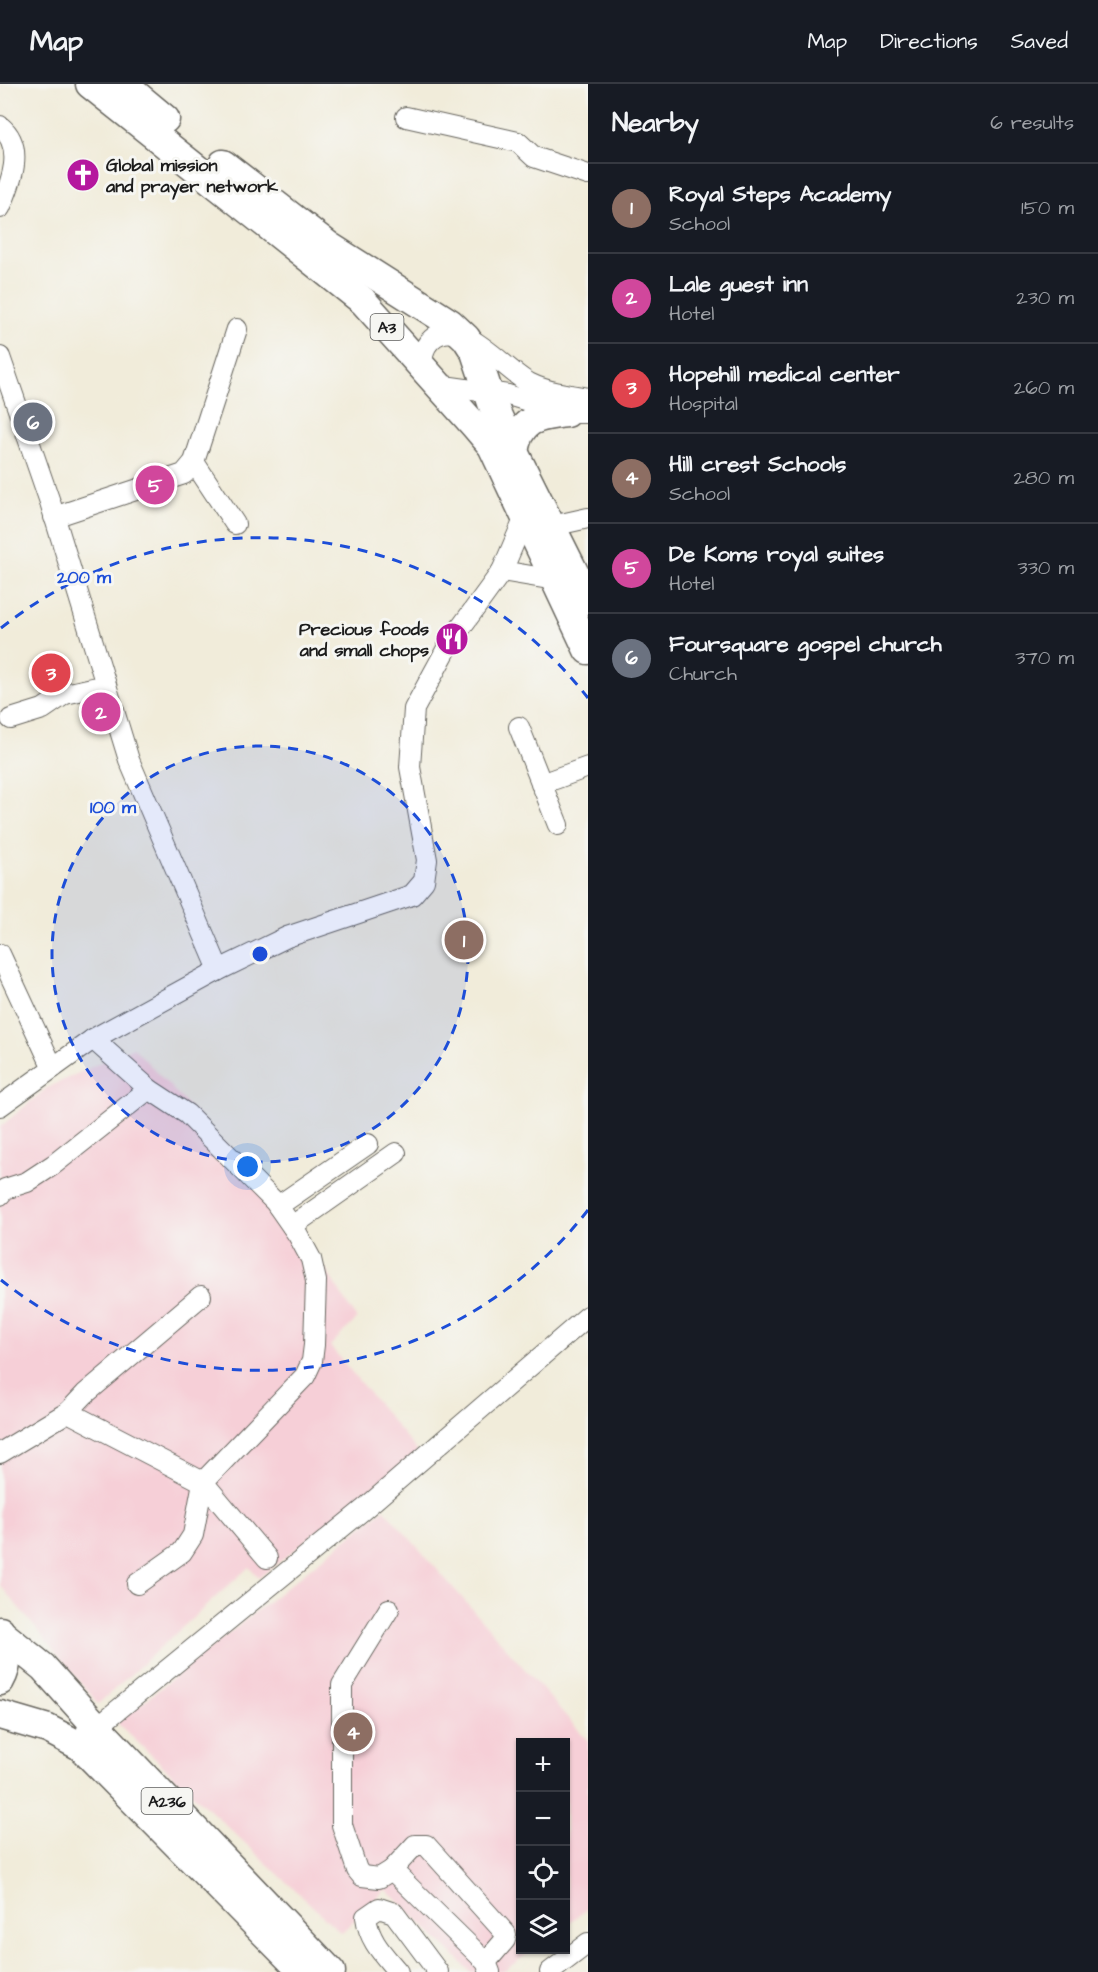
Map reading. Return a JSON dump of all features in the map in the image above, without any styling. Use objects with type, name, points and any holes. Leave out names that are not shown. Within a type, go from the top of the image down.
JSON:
[{"type":"highway","name":"A3","points":[[90,84],[355,295],[492,447],[588,650]]},
{"type":"highway","name":"A3","points":[[128,86],[329,246],[441,317],[461,333],[475,352],[514,452],[588,600]]},
{"type":"highway","points":[[514,452],[516,438],[526,425],[542,416],[581,408]]},
{"type":"highway","name":"A236","points":[[1,1632],[44,1666],[97,1727],[330,1972]]},
{"type":"highway","name":"A236","points":[[0,1681],[7,1661],[1,1632]]},
{"type":"highway","name":"A236","points":[[0,1715],[48,1729],[80,1746],[100,1763],[303,1972]]},
{"type":"street","points":[[406,117],[518,142],[534,157],[588,175]]},
{"type":"street","points":[[0,126],[16,154],[11,183],[0,208]]},
{"type":"street","points":[[54,517],[184,474],[194,462],[237,329]]},
{"type":"street","points":[[442,332],[461,333],[531,385],[581,408],[431,379],[423,354],[426,344],[442,332]]},
{"type":"street","points":[[0,357],[54,517],[129,760],[219,970]]},
{"type":"street","points":[[194,462],[235,524]]},
{"type":"street","points":[[0,1106],[93,1039],[219,970],[287,938],[412,895],[424,881],[427,861],[410,767],[414,709],[451,641],[502,572],[525,517]]},
{"type":"street","points":[[552,526],[588,518]]},
{"type":"street","points":[[502,572],[555,580]]},
{"type":"street","points":[[11,719],[43,709],[65,694],[106,685]]},
{"type":"street","points":[[519,727],[558,825]]},
{"type":"street","points":[[541,784],[588,767]]},
{"type":"street","points":[[0,954],[53,1068]]},
{"type":"street","points":[[93,1039],[148,1089],[186,1114],[278,1206],[311,1259],[316,1281],[312,1361],[305,1376],[203,1482],[193,1535],[182,1552],[137,1584]]},
{"type":"street","points":[[0,1195],[5,1189],[27,1182],[53,1165],[148,1089]]},
{"type":"street","points":[[278,1206],[368,1144]]},
{"type":"street","points":[[292,1226],[396,1153]]},
{"type":"street","points":[[0,1453],[68,1412],[85,1394],[201,1296]]},
{"type":"street","points":[[48,1729],[78,1731],[97,1727],[363,1510],[588,1316]]},
{"type":"street","points":[[68,1412],[203,1482],[267,1558]]},
{"type":"street","points":[[389,1609],[342,1683],[342,1825],[357,1870],[362,1876],[379,1878],[392,1869],[415,1845],[426,1845],[506,1934],[505,1940],[488,1967],[392,1869]]},
{"type":"street","points":[[398,1972],[373,1942],[367,1929],[366,1917],[379,1908],[394,1913],[438,1972]]},
{"type":"street","points":[[550,1972],[588,1943]]},
{"type":"shaded area","points":[[133,1047],[293,1218],[357,1319],[330,1346],[418,1452],[259,1578],[249,1567],[98,1704],[0,1585],[0,1127],[47,1088]]},
{"type":"shaded area","points":[[384,1509],[588,1741],[588,1908],[570,1922],[570,1738],[516,1738],[516,1954],[527,1954],[503,1972],[471,1972],[386,1889],[341,1933],[117,1723]]},
{"type":"place","name":"Global mission and prayer network","points":[[83,175]]},
{"type":"place","name":"Foursquare gospel church","points":[[33,422]]},
{"type":"place","name":"De Koms royal suites","points":[[155,485]]},
{"type":"place","name":"Precious foods and small chops","points":[[452,639]]},
{"type":"place","name":"Hopehill medical center","points":[[51,673]]},
{"type":"place","name":"Lale guest inn","points":[[101,712]]},
{"type":"place","name":"Royal Steps Academy","points":[[464,940]]},
{"type":"place","name":"Hill crest Schools","points":[[353,1732]]}]
